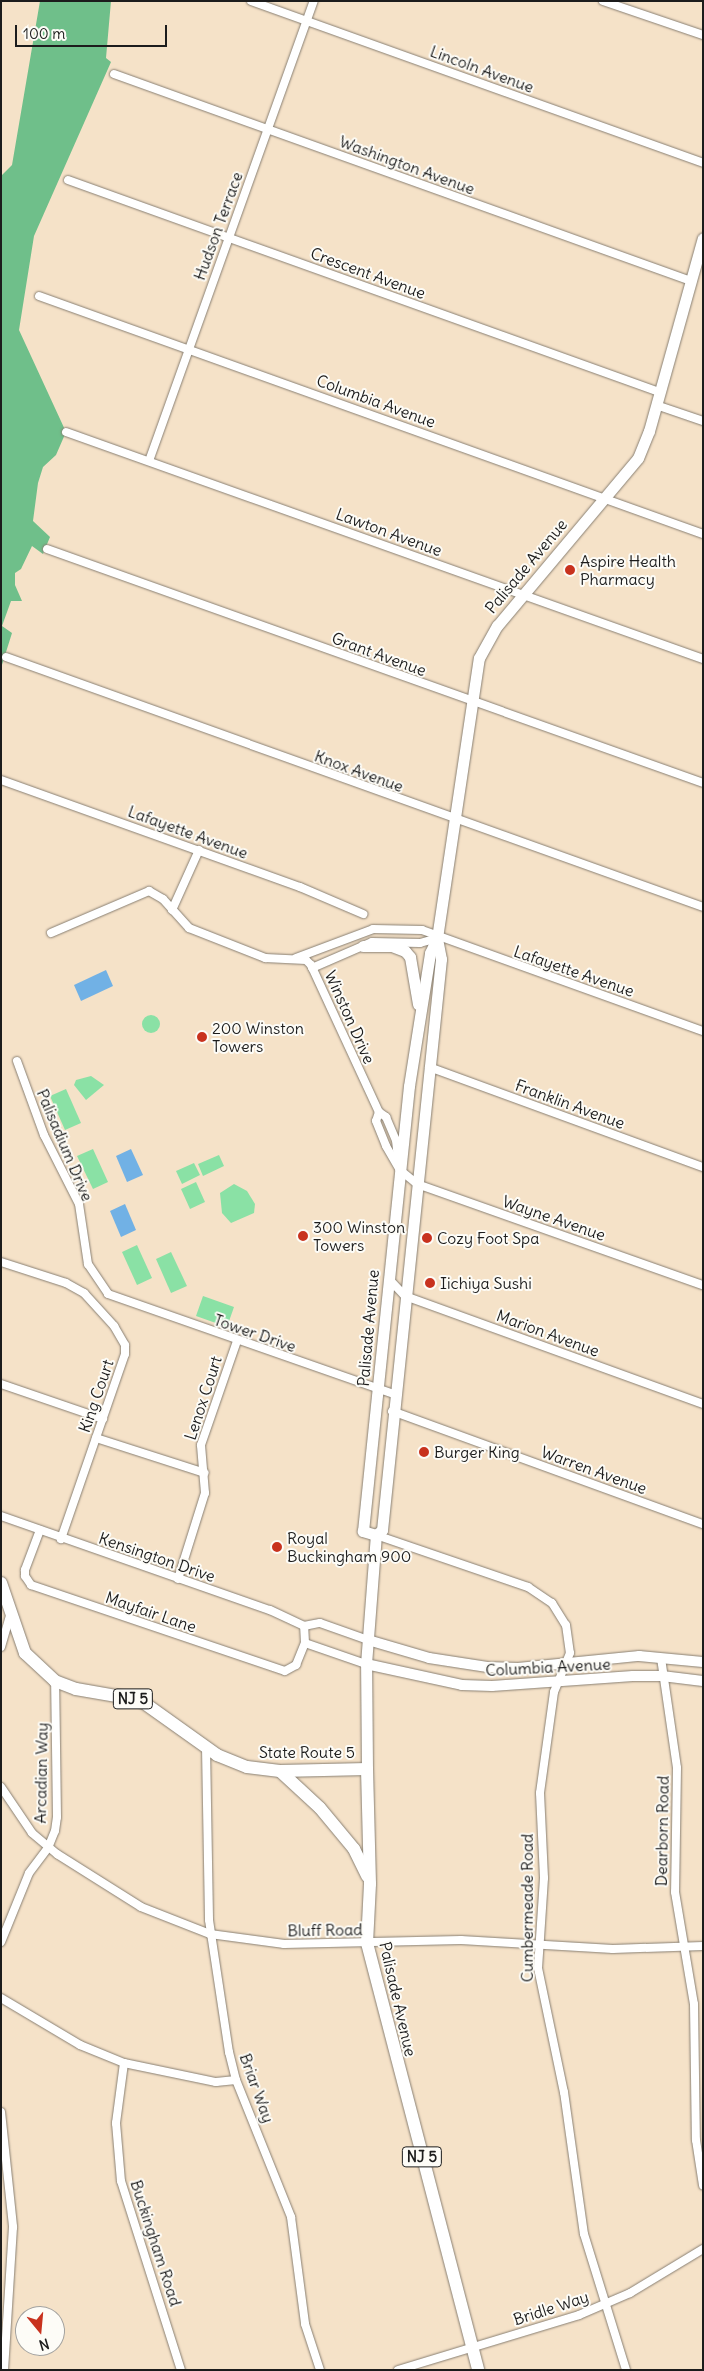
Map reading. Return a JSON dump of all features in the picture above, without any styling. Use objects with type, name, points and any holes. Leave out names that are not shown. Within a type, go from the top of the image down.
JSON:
[{"type":"main road","name":"Palisade Avenue","points":[[376,1535],[363,1531],[400,1170],[419,1015],[430,953],[437,938],[453,820],[479,658],[486,642],[523,594],[638,458],[656,405],[703,238]]},
{"type":"main road","name":"Palisade Avenue","points":[[437,938],[441,959],[406,1296],[392,1411],[382,1530],[376,1535],[366,1664],[370,1884],[367,1943],[478,2370]]},
{"type":"main road","points":[[364,946],[392,946],[405,951],[412,965],[419,1015],[426,1034],[422,1059],[429,1067]]},
{"type":"main road","name":"State Route 5","points":[[1,1583],[24,1653],[55,1682],[76,1689],[140,1700],[206,1747],[247,1767],[280,1771],[367,1769]]},
{"type":"main road","name":"NJ 5","points":[[280,1771],[320,1808],[354,1849],[370,1884]]},
{"type":"street","name":"Lincoln Avenue","points":[[251,1],[703,164]]},
{"type":"street","name":"Hudson Terrace","points":[[149,461],[314,1]]},
{"type":"street","points":[[603,1],[703,35]]},
{"type":"street","name":"Washington Avenue","points":[[114,74],[691,281]]},
{"type":"street","name":"Crescent Avenue","points":[[68,180],[659,392]]},
{"type":"street","name":"Columbia Avenue","points":[[39,296],[703,534]]},
{"type":"street","points":[[656,405],[703,421]]},
{"type":"street","name":"Lawton Avenue","points":[[66,432],[703,659]]},
{"type":"street","name":"Grant Avenue","points":[[47,549],[703,783]]},
{"type":"street","name":"Knox Avenue","points":[[6,657],[453,820],[703,907]]},
{"type":"street","name":"Lafayette Avenue","points":[[1,780],[198,850],[363,914]]},
{"type":"street","points":[[172,910],[198,850]]},
{"type":"street","name":"Winston Drive","points":[[51,933],[149,891],[155,892],[189,928],[265,958],[306,960],[312,968],[378,1112],[386,1117],[396,1140],[400,1170]]},
{"type":"street","name":"Lafayette Avenue","points":[[292,960],[373,929],[422,930],[437,938],[703,1031]]},
{"type":"street","points":[[312,968],[364,946],[384,940],[420,942],[437,938]]},
{"type":"street","name":"Palisadium Drive","points":[[17,1061],[44,1135],[70,1181],[78,1204],[88,1264],[108,1294]]},
{"type":"street","name":"Franklin Avenue","points":[[429,1067],[703,1167]]},
{"type":"street","name":"Winston Drive","points":[[378,1112],[376,1121],[400,1170]]},
{"type":"street","name":"Wayne Avenue","points":[[400,1170],[417,1184],[703,1284]]},
{"type":"street","name":"King Court","points":[[1,1262],[66,1283],[84,1293],[114,1326],[125,1345],[126,1354],[62,1539]]},
{"type":"street","name":"Marion Avenue","points":[[388,1280],[406,1296],[703,1404]]},
{"type":"street","name":"Tower Drive","points":[[108,1294],[236,1341],[394,1394]]},
{"type":"street","name":"Lenox Court","points":[[178,1579],[205,1493],[205,1474],[201,1445],[236,1341]]},
{"type":"street","points":[[1,1384],[103,1419]]},
{"type":"street","name":"Warren Avenue","points":[[392,1411],[703,1524]]},
{"type":"street","points":[[96,1438],[205,1474]]},
{"type":"street","name":"Kensington Drive","points":[[1,1516],[62,1539],[270,1610],[304,1626],[318,1622],[368,1640]]},
{"type":"street","name":"Mayfair Lane","points":[[40,1530],[24,1576],[31,1586],[279,1670],[291,1669],[296,1664],[305,1643]]},
{"type":"street","name":"Cumbermeade Road","points":[[376,1535],[540,1593],[556,1608],[566,1625],[570,1653],[558,1682],[540,1793],[544,1878],[539,1945],[539,1983],[564,2092],[582,2224],[626,2370]]},
{"type":"street","points":[[1,1647],[11,1611]]},
{"type":"street","points":[[304,1626],[305,1643],[366,1664]]},
{"type":"street","name":"Columbia Avenue","points":[[368,1640],[459,1665],[518,1668],[566,1662],[661,1658],[703,1662]]},
{"type":"street","name":"Dearborn Road","points":[[661,1658],[662,1676],[677,1768],[673,1866],[694,2011],[696,2140],[703,2185]]},
{"type":"street","name":"Columbia Avenue","points":[[366,1664],[462,1685],[523,1686],[662,1676],[703,1681]]},
{"type":"street","name":"Arcadian Way","points":[[1,1942],[29,1873],[48,1848],[57,1817],[55,1682]]},
{"type":"street","name":"Briar Way","points":[[206,1747],[210,1934],[236,2080],[291,2217],[305,2324],[320,2370]]},
{"type":"street","name":"Bluff Road","points":[[1,1787],[19,1817],[48,1848],[141,1907],[210,1934],[284,1944],[461,1940],[646,1950],[703,1946]]},
{"type":"street","points":[[1,1998],[80,2045],[124,2063],[216,2082],[236,2080]]},
{"type":"street","name":"Buckingham Road","points":[[124,2063],[116,2124],[121,2181],[132,2225],[171,2331],[181,2370]]},
{"type":"street","points":[[1,2112],[13,2227],[5,2369]]},
{"type":"street","name":"Bridle Way","points":[[398,2370],[605,2305],[703,2249]]},
{"type":"green space","points":[[40,1],[111,1],[106,58],[111,62],[34,236],[19,330],[66,432],[56,455],[43,467],[38,483],[33,521],[50,537],[43,554],[32,546],[21,569],[15,573],[15,585],[22,601],[11,601],[2,626],[12,633],[1,668],[1,176],[12,165]]},
{"type":"green space","points":[[147,1015],[155,1015],[160,1020],[158,1031],[147,1033],[142,1028],[142,1020]]},
{"type":"green space","points":[[91,1076],[104,1085],[86,1100],[74,1085],[76,1080]]},
{"type":"green space","points":[[66,1089],[81,1123],[65,1130],[50,1096]]},
{"type":"green space","points":[[93,1149],[108,1182],[93,1189],[77,1156]]},
{"type":"green space","points":[[219,1155],[224,1166],[203,1176],[198,1164]]},
{"type":"green space","points":[[194,1163],[200,1175],[182,1184],[176,1171]]},
{"type":"green space","points":[[196,1182],[205,1202],[190,1209],[181,1189]]},
{"type":"green space","points":[[234,1184],[247,1191],[255,1204],[254,1213],[231,1223],[222,1213],[220,1193]]},
{"type":"green space","points":[[137,1245],[152,1278],[137,1285],[122,1252]]},
{"type":"green space","points":[[171,1252],[187,1286],[171,1293],[156,1259]]},
{"type":"green space","points":[[203,1296],[234,1307],[227,1327],[196,1316]]},
{"type":"water","points":[[106,970],[113,986],[81,1001],[74,985]]},
{"type":"water","points":[[131,1149],[143,1175],[127,1182],[116,1156]]},
{"type":"water","points":[[125,1204],[136,1230],[121,1237],[110,1211]]},
{"type":"place","name":"Aspire Health Pharmacy","points":[[570,570]]},
{"type":"place","name":"200 Winston Towers","points":[[202,1037]]},
{"type":"place","name":"300 Winston Towers","points":[[303,1236]]},
{"type":"place","name":"Cozy Foot Spa","points":[[427,1238]]},
{"type":"place","name":"Iichiya Sushi","points":[[430,1283]]},
{"type":"place","name":"Burger King","points":[[424,1452]]},
{"type":"place","name":"Royal Buckingham 900","points":[[277,1547]]}]
